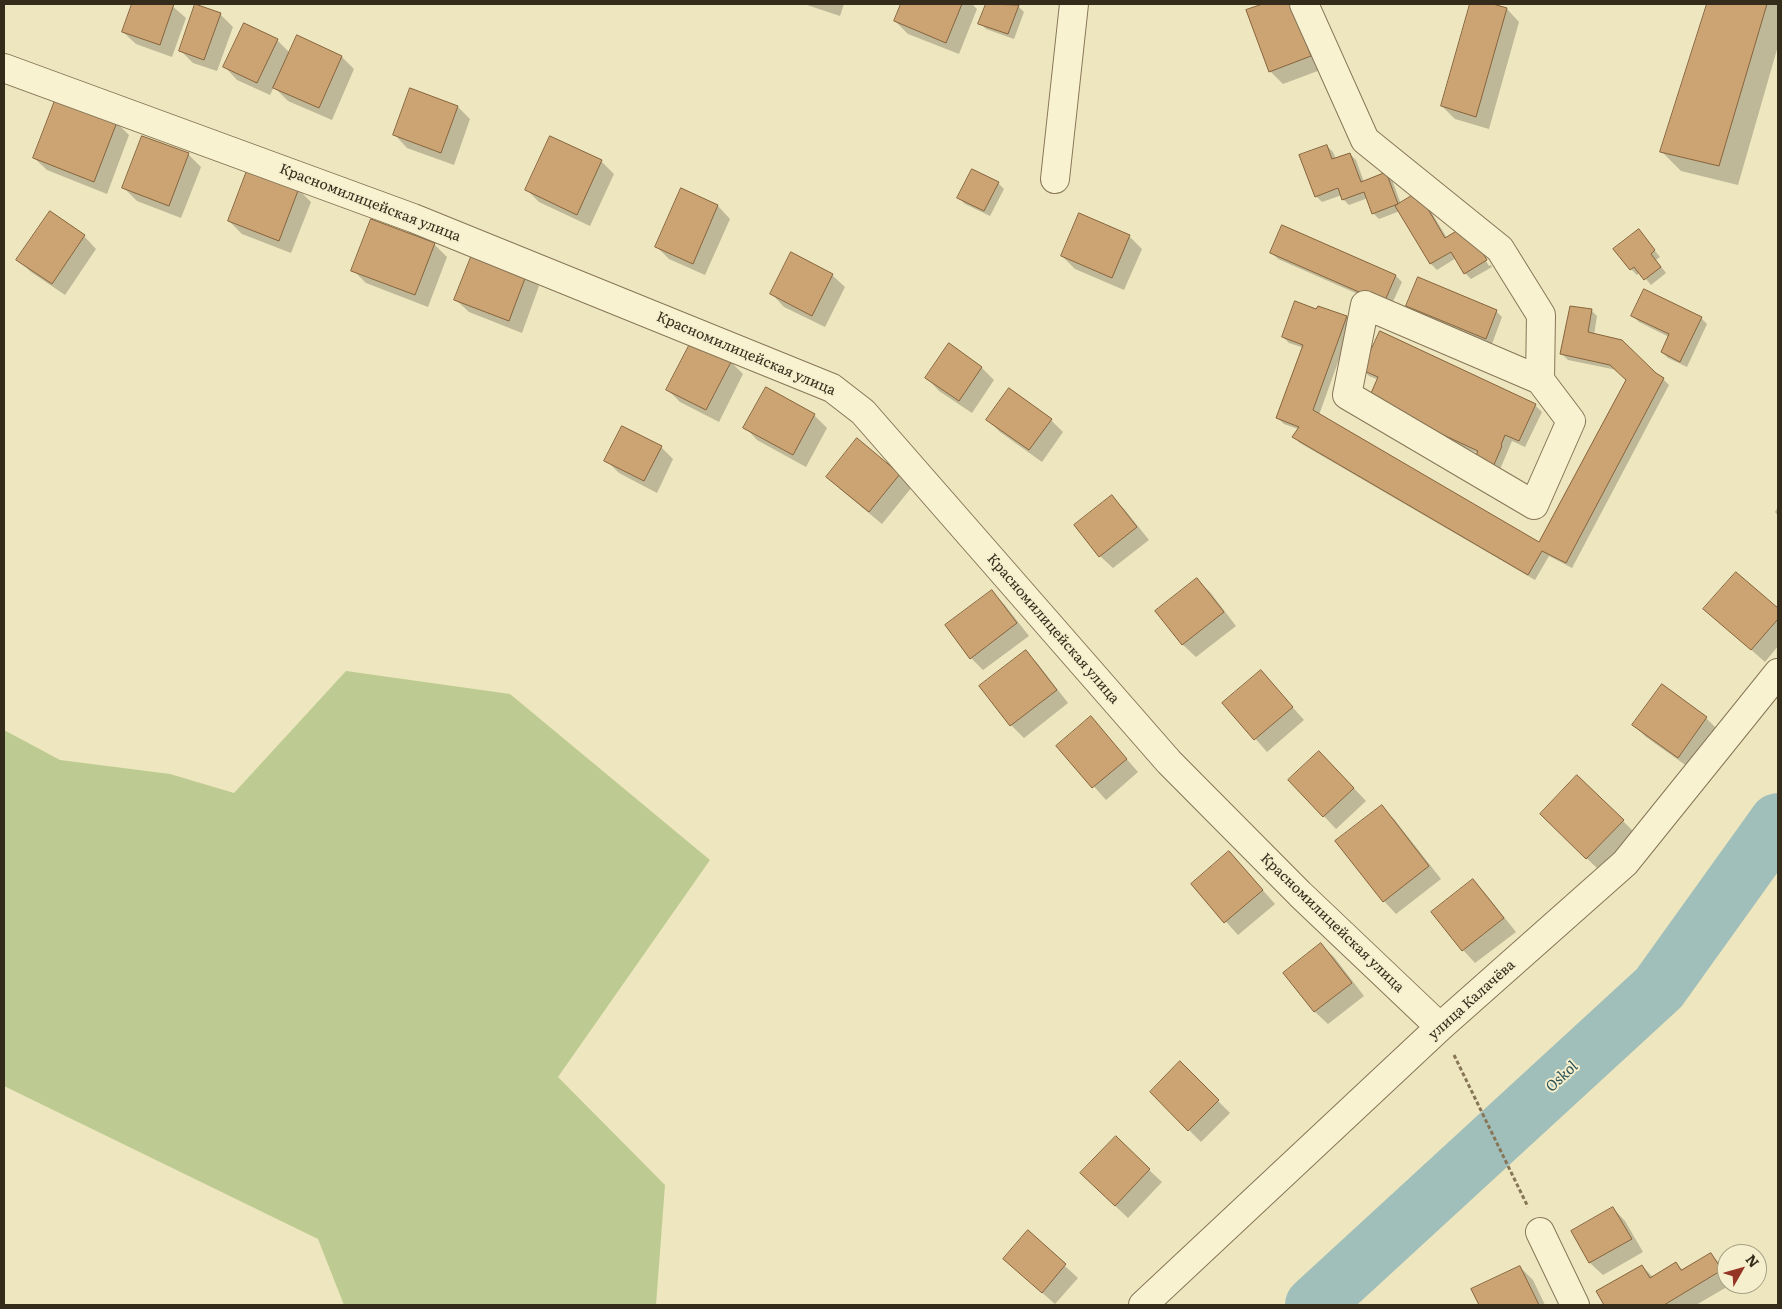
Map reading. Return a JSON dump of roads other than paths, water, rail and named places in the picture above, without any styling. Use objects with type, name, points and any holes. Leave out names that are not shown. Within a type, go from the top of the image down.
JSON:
[{"type":"street","points":[[1055,179],[1074,4]]},
{"type":"street","points":[[1304,4],[1365,140],[1500,248],[1541,315],[1540,380],[1571,421],[1534,504],[1347,395],[1364,305],[1540,380]]},
{"type":"street","name":"Красномилицейская улица","points":[[4,68],[413,218],[832,388],[863,412],[1169,762],[1300,894],[1440,1027]]},
{"type":"street","name":"улица Калачёва","points":[[1143,1305],[1440,1027],[1625,863],[1778,673]]},
{"type":"street","points":[[1540,1232],[1575,1305]]},
{"type":"waterway","name":"Oskol","points":[[1314,1305],[1659,988],[1778,822]]}]
